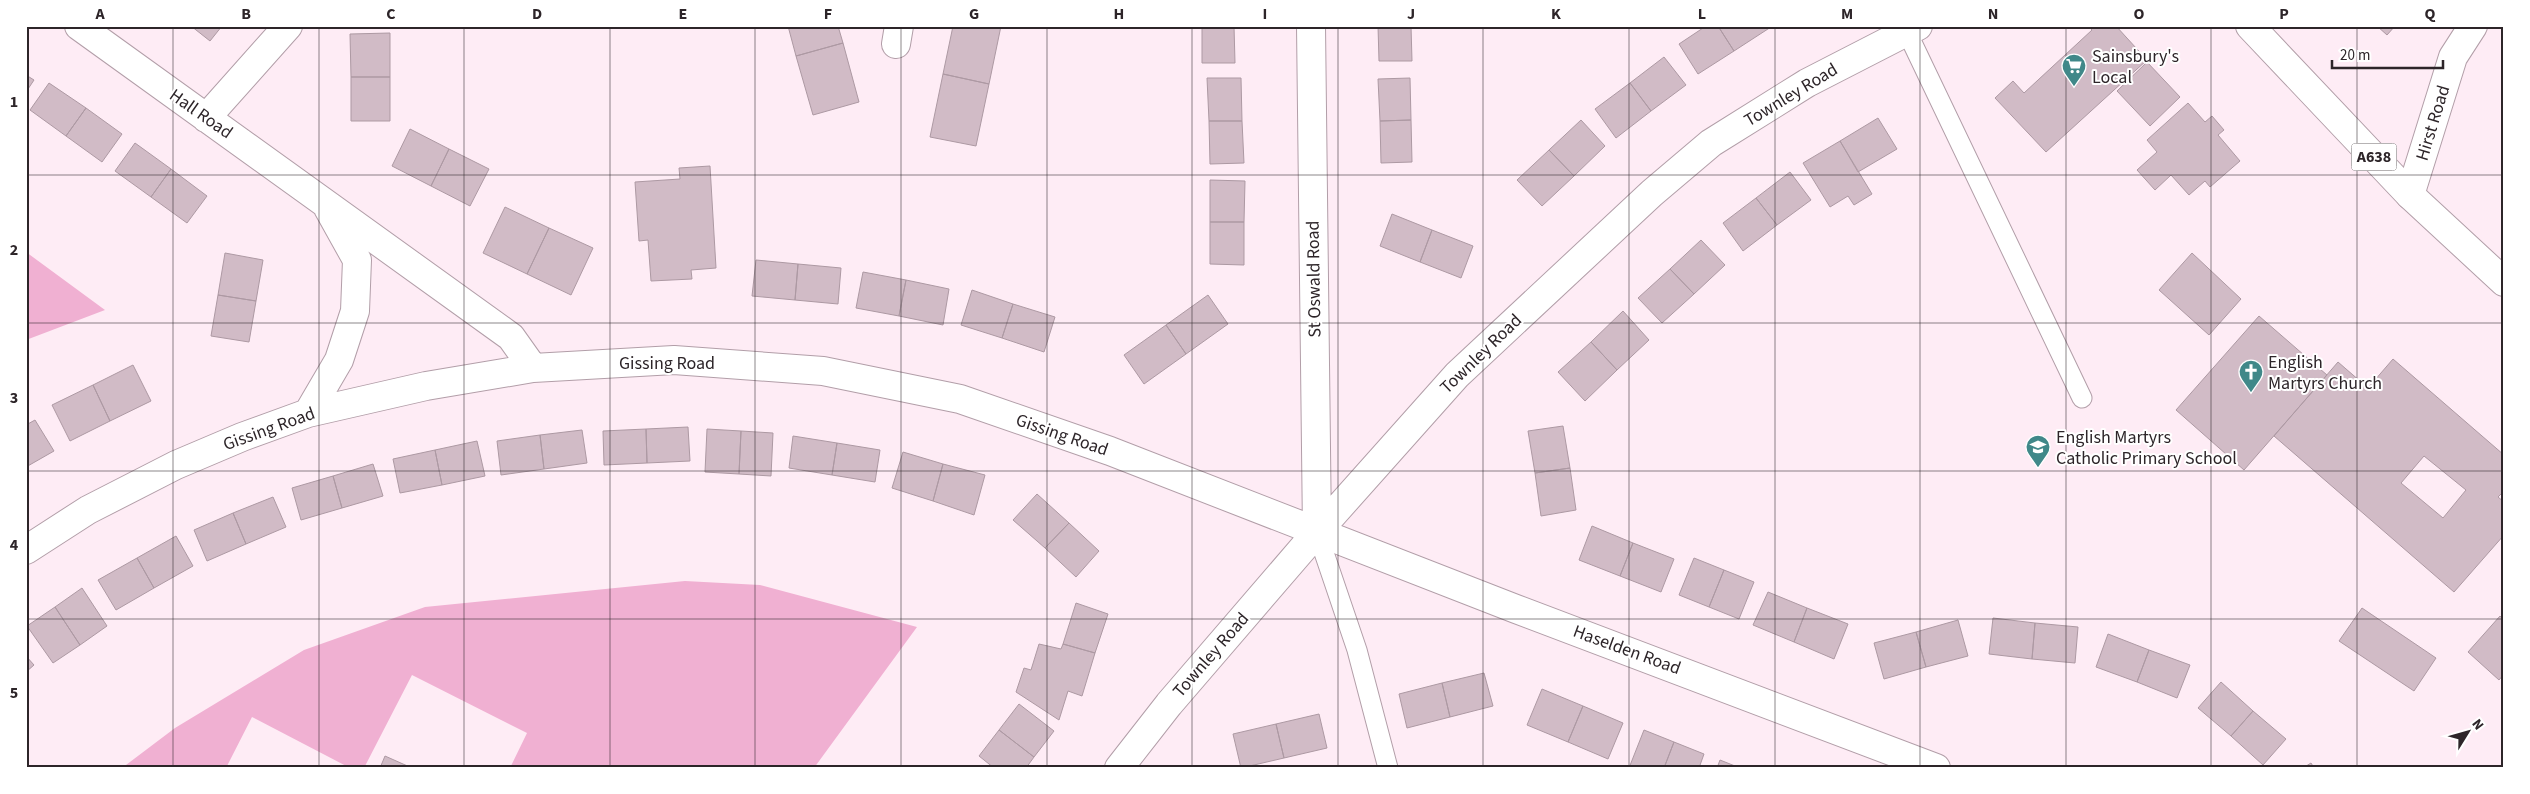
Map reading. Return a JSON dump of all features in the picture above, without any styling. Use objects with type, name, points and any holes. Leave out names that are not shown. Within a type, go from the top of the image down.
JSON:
[{"type":"main road","name":"Hall Road","points":[[79,26],[324,200],[511,337],[533,368]]},
{"type":"main road","points":[[206,118],[288,26]]},
{"type":"main road","name":"St Oswald Road","points":[[1311,26],[1317,532]]},
{"type":"main road","name":"A638","points":[[2250,26],[2410,195],[2504,282]]},
{"type":"main road","name":"Hirst Road","points":[[2410,195],[2453,57],[2474,26]]},
{"type":"main road","name":"Townley Road","points":[[1119,768],[1169,704],[1317,532],[1457,375],[1652,193],[1712,143],[1807,83],[1913,29]]},
{"type":"main road","name":"Hall Road","points":[[308,413],[339,360],[355,311],[357,260],[324,200]]},
{"type":"main road","name":"Gissing Road","points":[[26,550],[88,510],[176,465],[242,437],[308,413],[426,386],[533,368],[674,360],[823,371],[960,399],[1110,451],[1317,532]]},
{"type":"main road","name":"Haselden Road","points":[[1317,532],[1936,768]]},
{"type":"lane","points":[[1913,29],[2082,398]]},
{"type":"lane","points":[[1317,532],[1357,650],[1388,768]]},
{"type":"shaded area","points":[[26,252],[105,310],[26,340]]},
{"type":"shaded area","points":[[685,581],[760,585],[917,627],[814,768],[510,768],[527,733],[412,675],[364,768],[350,768],[252,717],[226,768],[122,768],[175,728],[304,650],[425,607]]},
{"type":"building","points":[[191,26],[222,26],[210,41]]},
{"type":"building","points":[[788,26],[838,26],[843,43],[796,56]]},
{"type":"building","points":[[953,26],[1001,26],[989,84],[943,74]]},
{"type":"building","points":[[1202,26],[1234,26],[1235,63],[1202,63]]},
{"type":"building","points":[[1378,26],[1411,26],[1412,61],[1379,61]]},
{"type":"building","points":[[1706,26],[1718,26],[1734,51],[1698,74],[1679,44]]},
{"type":"building","points":[[1718,26],[1770,26],[1771,27],[1734,51]]},
{"type":"building","name":"Sainsbury's Local","points":[[2088,26],[2116,26],[2147,60],[2046,152],[1995,98],[2013,81],[2024,93],[2092,30]]},
{"type":"building","points":[[2377,26],[2395,26],[2387,35]]},
{"type":"building","points":[[390,33],[390,77],[351,77],[350,34]]},
{"type":"building","points":[[843,43],[859,102],[813,115],[796,56]]},
{"type":"building","points":[[1664,57],[1686,85],[1651,111],[1630,83]]},
{"type":"building","points":[[2147,62],[2180,97],[2150,126],[2117,91]]},
{"type":"building","points":[[943,74],[989,84],[976,146],[930,137]]},
{"type":"building","points":[[26,75],[34,80],[26,92]]},
{"type":"building","points":[[351,77],[390,77],[390,121],[351,121]]},
{"type":"building","points":[[1207,78],[1241,78],[1242,121],[1209,121]]},
{"type":"building","points":[[1410,78],[1411,120],[1380,121],[1378,79]]},
{"type":"building","points":[[49,83],[86,108],[66,136],[30,110]]},
{"type":"building","points":[[1630,83],[1651,111],[1616,138],[1595,109]]},
{"type":"building","points":[[2188,103],[2205,122],[2212,116],[2224,130],[2218,135],[2240,161],[2210,187],[2205,181],[2189,195],[2171,175],[2155,190],[2137,170],[2157,152],[2147,140]]},
{"type":"building","points":[[86,108],[122,134],[102,162],[66,136]]},
{"type":"building","points":[[1878,118],[1897,149],[1858,172],[1840,141]]},
{"type":"building","points":[[1411,120],[1412,162],[1381,163],[1380,121]]},
{"type":"building","points":[[1581,120],[1605,146],[1574,176],[1549,150]]},
{"type":"building","points":[[1209,121],[1242,121],[1244,163],[1210,164]]},
{"type":"building","points":[[410,129],[449,149],[431,186],[392,166]]},
{"type":"building","points":[[1840,141],[1872,194],[1854,205],[1848,196],[1830,207],[1803,163]]},
{"type":"building","points":[[135,143],[171,169],[151,197],[115,171]]},
{"type":"building","points":[[449,149],[489,169],[470,206],[431,186]]},
{"type":"building","points":[[1549,150],[1574,176],[1542,206],[1517,180]]},
{"type":"building","points":[[710,166],[716,268],[691,270],[692,279],[651,281],[648,240],[639,241],[635,182],[680,179],[679,168]]},
{"type":"building","points":[[171,169],[207,196],[187,223],[151,197]]},
{"type":"building","points":[[1790,172],[1811,200],[1777,225],[1756,198]]},
{"type":"building","points":[[1210,180],[1245,181],[1244,222],[1210,222]]},
{"type":"building","points":[[1756,198],[1777,225],[1743,251],[1723,223]]},
{"type":"building","points":[[505,207],[549,228],[527,274],[483,253]]},
{"type":"building","points":[[1392,214],[1432,230],[1420,262],[1380,246]]},
{"type":"building","points":[[1210,222],[1244,222],[1244,265],[1210,264]]},
{"type":"building","points":[[549,228],[593,248],[571,295],[527,274]]},
{"type":"building","points":[[1432,230],[1473,246],[1461,278],[1420,262]]},
{"type":"building","points":[[1701,240],[1725,265],[1694,294],[1670,269]]},
{"type":"building","points":[[225,253],[263,260],[256,301],[218,295]]},
{"type":"building","points":[[2192,253],[2241,299],[2209,335],[2159,290]]},
{"type":"building","points":[[756,260],[798,264],[795,300],[752,296]]},
{"type":"building","points":[[798,264],[841,268],[838,304],[795,300]]},
{"type":"building","points":[[1670,269],[1694,294],[1662,323],[1638,298]]},
{"type":"building","points":[[863,272],[906,280],[899,316],[856,308]]},
{"type":"building","points":[[906,280],[949,289],[943,325],[899,316]]},
{"type":"building","points":[[972,290],[1013,304],[1002,338],[961,325]]},
{"type":"building","points":[[218,295],[256,301],[249,342],[211,336]]},
{"type":"building","points":[[1208,295],[1228,324],[1186,354],[1166,325]]},
{"type":"building","points":[[1013,304],[1055,317],[1044,352],[1002,338]]},
{"type":"building","points":[[1623,311],[1649,340],[1617,370],[1591,342]]},
{"type":"building","name":"English Martyrs Church","points":[[2259,316],[2327,375],[2244,470],[2176,410]]},
{"type":"building","points":[[1166,325],[1186,354],[1144,384],[1124,355]]},
{"type":"building","points":[[1591,342],[1617,370],[1585,401],[1558,372]]},
{"type":"building","points":[[2393,359],[2504,455],[2504,491],[2498,497],[2504,502],[2504,535],[2454,592],[2274,436],[2338,362],[2368,388]],"holes":[[[2424,456],[2466,490],[2443,518],[2401,483]]]},
{"type":"building","points":[[133,365],[151,401],[110,421],[93,385]]},
{"type":"building","points":[[93,385],[110,421],[70,441],[52,405]]},
{"type":"building","points":[[35,420],[54,451],[26,467],[26,425]]},
{"type":"building","points":[[1563,426],[1570,468],[1535,473],[1528,431]]},
{"type":"building","points":[[688,427],[690,461],[647,463],[646,429]]},
{"type":"building","points":[[646,429],[647,463],[604,465],[603,431]]},
{"type":"building","points":[[707,429],[741,431],[739,474],[705,472]]},
{"type":"building","points":[[582,430],[587,463],[544,469],[540,435]]},
{"type":"building","points":[[741,431],[773,433],[771,476],[739,474]]},
{"type":"building","points":[[540,435],[544,469],[501,475],[497,441]]},
{"type":"building","points":[[793,436],[837,443],[832,475],[789,468]]},
{"type":"building","points":[[477,441],[485,476],[442,485],[435,450]]},
{"type":"building","points":[[837,443],[880,450],[875,482],[832,475]]},
{"type":"building","points":[[435,450],[442,485],[400,493],[393,459]]},
{"type":"building","points":[[903,452],[943,464],[933,501],[892,488]]},
{"type":"building","points":[[373,464],[383,496],[342,508],[333,476]]},
{"type":"building","points":[[943,464],[985,475],[974,515],[933,501]]},
{"type":"building","points":[[1570,468],[1576,510],[1541,516],[1535,473]]},
{"type":"building","points":[[333,476],[342,508],[301,520],[292,488]]},
{"type":"building","points":[[1037,494],[1069,523],[1045,548],[1013,520]]},
{"type":"building","points":[[273,497],[286,527],[246,544],[233,513]]},
{"type":"building","points":[[233,513],[246,544],[207,561],[194,530]]},
{"type":"building","points":[[1069,523],[1099,551],[1076,577],[1045,548]]},
{"type":"building","points":[[1592,526],[1633,543],[1620,576],[1579,560]]},
{"type":"building","points":[[176,536],[193,566],[154,588],[137,558]]},
{"type":"building","points":[[1633,543],[1674,559],[1661,592],[1620,576]]},
{"type":"building","points":[[137,558],[154,588],[116,610],[98,580]]},
{"type":"building","points":[[1694,558],[1724,570],[1709,607],[1679,595]]},
{"type":"building","points":[[1724,570],[1754,582],[1739,619],[1709,607]]},
{"type":"building","points":[[82,588],[107,626],[80,645],[55,607]]},
{"type":"building","points":[[1768,592],[1807,608],[1794,642],[1753,625]]},
{"type":"building","points":[[1076,603],[1108,614],[1095,653],[1063,644]]},
{"type":"building","points":[[55,607],[80,645],[53,663],[27,626]]},
{"type":"building","points":[[1807,608],[1848,624],[1834,659],[1794,642]]},
{"type":"building","points":[[2362,608],[2436,658],[2414,691],[2339,641]]},
{"type":"building","points":[[2500,616],[2504,620],[2504,674],[2499,680],[2468,652]]},
{"type":"building","points":[[1993,618],[2035,623],[2032,659],[1989,654]]},
{"type":"building","points":[[1958,620],[1968,656],[1926,667],[1916,632]]},
{"type":"building","points":[[2035,623],[2078,627],[2075,663],[2032,659]]},
{"type":"building","points":[[1916,632],[1926,667],[1884,679],[1874,643]]},
{"type":"building","points":[[2108,634],[2149,650],[2137,682],[2096,667]]},
{"type":"building","points":[[1039,644],[1061,649],[1063,644],[1095,653],[1082,696],[1068,691],[1059,720],[1016,692],[1024,668],[1031,670]]},
{"type":"building","points":[[2149,650],[2190,665],[2177,698],[2137,682]]},
{"type":"building","points":[[26,656],[34,665],[26,672]]},
{"type":"building","points":[[1484,673],[1493,706],[1450,717],[1442,683]]},
{"type":"building","points":[[2221,682],[2253,711],[2231,736],[2198,708]]},
{"type":"building","points":[[1442,683],[1450,717],[1407,728],[1399,694]]},
{"type":"building","points":[[1542,689],[1583,706],[1568,742],[1527,725]]},
{"type":"building","points":[[1019,704],[1054,731],[1034,757],[999,730]]},
{"type":"building","points":[[1583,706],[1623,723],[1608,759],[1568,742]]},
{"type":"building","points":[[2253,711],[2286,739],[2263,765],[2231,736]]},
{"type":"building","points":[[1319,714],[1327,748],[1284,758],[1276,724]]},
{"type":"building","points":[[1276,724],[1284,758],[1241,768],[1233,734]]},
{"type":"building","points":[[999,730],[1034,757],[1026,768],[994,768],[979,756]]},
{"type":"building","points":[[1644,730],[1674,742],[1664,768],[1629,768]]},
{"type":"building","points":[[1674,742],[1704,754],[1699,768],[1664,768]]},
{"type":"building","points":[[385,756],[412,768],[380,768]]},
{"type":"building","points":[[1720,760],[1740,768],[1717,768]]},
{"type":"building","points":[[2311,763],[2314,768],[2303,768]]},
{"type":"place","name":"Sainsbury's Local","points":[[2074,87]]},
{"type":"place","name":"English Martyrs Church","points":[[2251,393]]},
{"type":"place","name":"English Martyrs Catholic Primary School","points":[[2038,468]]}]
